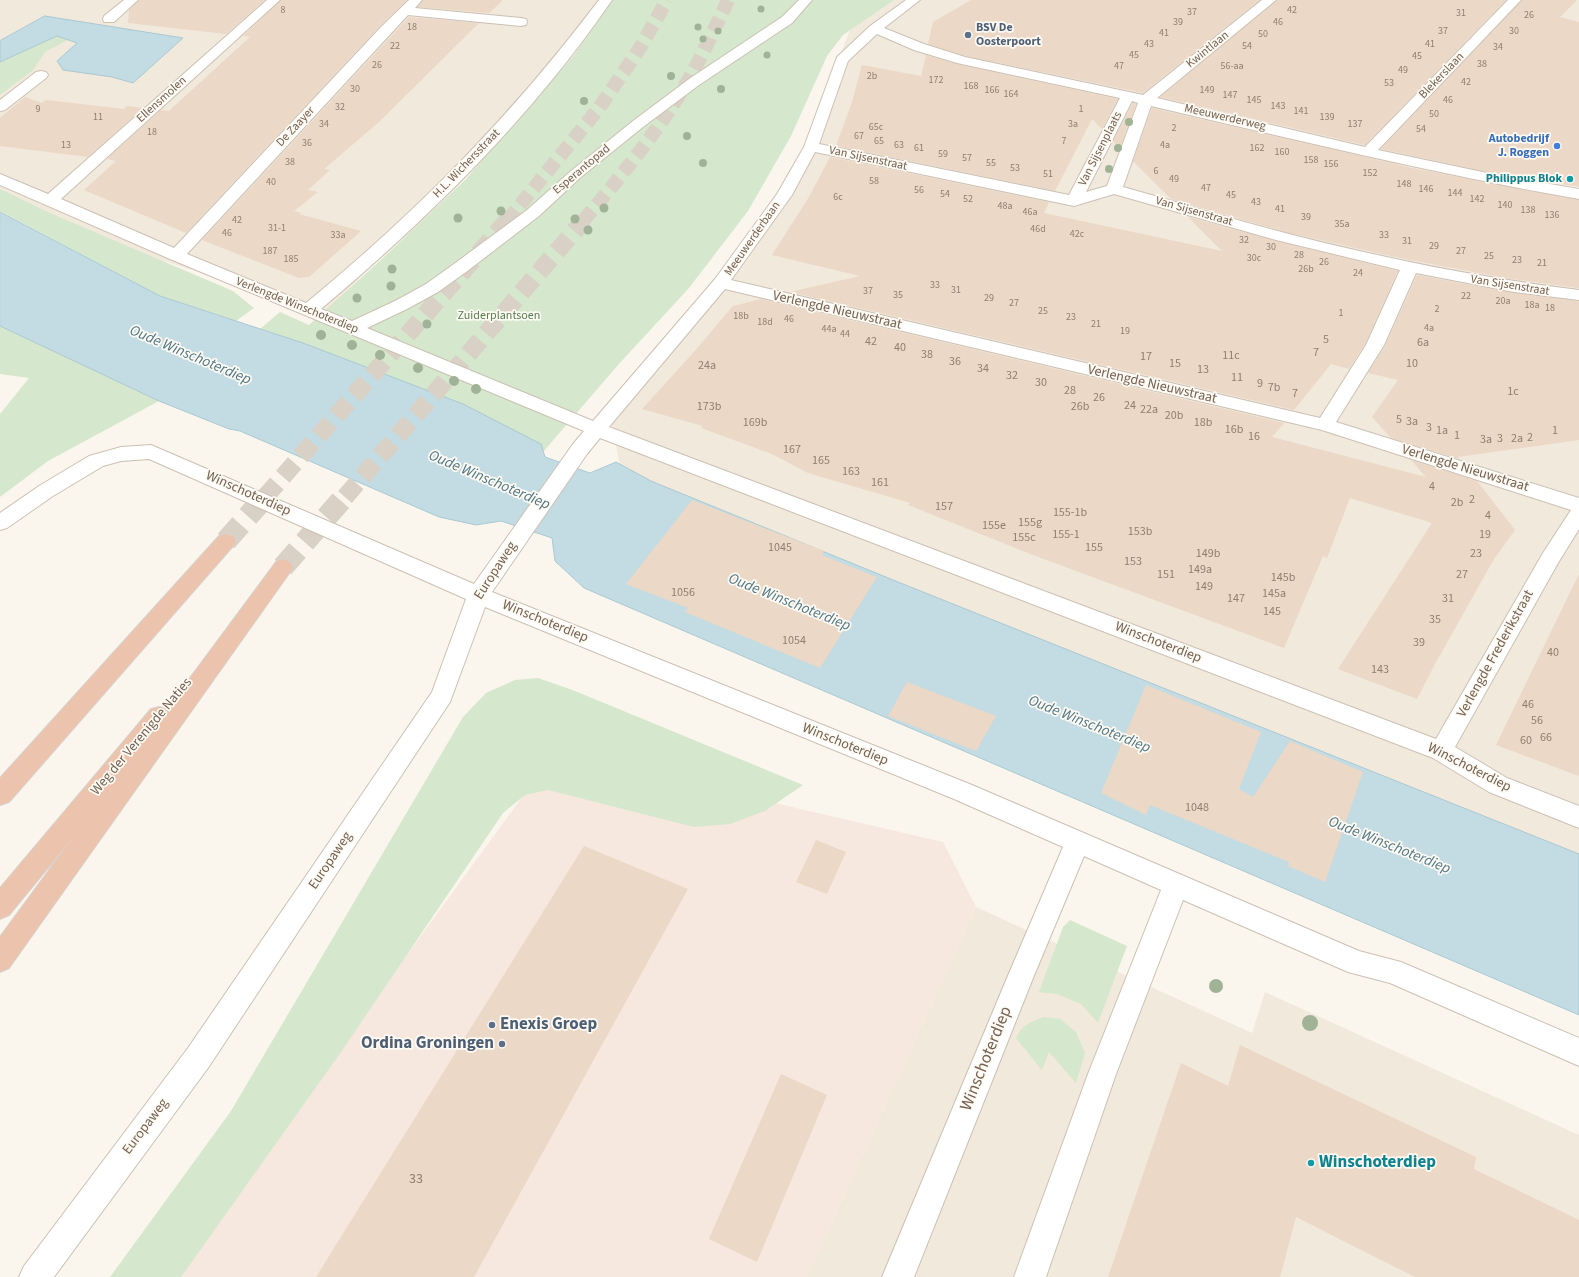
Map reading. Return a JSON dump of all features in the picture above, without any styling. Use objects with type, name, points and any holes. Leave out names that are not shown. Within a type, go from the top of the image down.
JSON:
[{"type":"highway","points":[[0,795],[226,541]]},
{"type":"highway","name":"Weg der Verenigde Naties","points":[[0,907],[283,568],[0,959]]},
{"type":"street","points":[[109,18],[132,0]]},
{"type":"street","name":"Ellensmolen","points":[[51,200],[274,0]]},
{"type":"street","name":"De Zaayer","points":[[176,256],[416,0]]},
{"type":"street","name":"H.L. Wichersstraat","points":[[309,310],[383,248],[454,178],[532,94],[606,0]]},
{"type":"street","name":"Esperantopad","points":[[352,328],[407,302],[432,288],[460,268],[533,213],[576,174],[638,124],[694,82],[787,20],[806,0]]},
{"type":"street","name":"Meeuwerderbaan","points":[[596,429],[721,283],[784,195],[811,147],[842,60],[875,29],[914,0]]},
{"type":"street","name":"Kwintlaan","points":[[1146,100],[1270,0]]},
{"type":"street","name":"Blekerslaan","points":[[1369,151],[1515,0]]},
{"type":"street","points":[[405,11],[521,22]]},
{"type":"street","name":"Meeuwerderweg","points":[[875,29],[919,46],[962,60],[1146,100],[1484,177],[1579,194]]},
{"type":"street","points":[[0,107],[41,74]]},
{"type":"street","name":"Van Sijsenplaats","points":[[1074,201],[1128,96]]},
{"type":"street","name":"Van Sijsenplaats","points":[[1114,189],[1146,100]]},
{"type":"street","name":"Van Sijsenstraat","points":[[811,147],[1074,201],[1114,189],[1282,237],[1410,267],[1506,286],[1579,295]]},
{"type":"street","name":"Verlengde Winschoterdiep","points":[[0,179],[51,200],[176,256],[596,429]]},
{"type":"street","points":[[1325,426],[1375,345],[1410,267]]},
{"type":"street","name":"Verlengde Nieuwstraat","points":[[721,283],[1325,426],[1579,505]]},
{"type":"street","name":"Europaweg","points":[[35,1277],[198,1058],[442,695],[478,595],[580,449],[596,429]]},
{"type":"street","name":"Winschoterdiep","points":[[596,429],[1441,751],[1498,784],[1579,817]]},
{"type":"street","name":"Winschoterdiep","points":[[0,523],[46,491],[96,461],[121,454],[151,452],[478,595],[963,792],[1357,963],[1392,971],[1579,1052]]},
{"type":"street","name":"Verlengde Frederikstraat","points":[[1441,751],[1550,558],[1579,513]]},
{"type":"street","name":"Winschoterdiep","points":[[898,1277],[1020,978],[1078,842]]},
{"type":"street","points":[[1030,1277],[1102,1074],[1176,885]]},
{"type":"shaded area","points":[[0,0],[634,0],[327,311],[0,211]]},
{"type":"shaded area","points":[[885,0],[1579,0],[1579,132],[1491,167],[1579,199],[1579,901],[628,508],[612,425],[801,158],[853,22]]},
{"type":"shaded area","points":[[555,752],[943,842],[976,907],[807,1277],[172,1277]]},
{"type":"shaded area","points":[[976,907],[1252,1033],[1265,992],[1579,1135],[1579,1277],[807,1277]]},
{"type":"green space","name":"Zuiderplantsoen","points":[[613,0],[894,0],[843,35],[827,56],[791,136],[748,211],[689,288],[618,365],[537,459],[293,340],[260,329],[280,312],[309,325],[384,257],[466,179],[572,58]]},
{"type":"green space","points":[[57,36],[68,40],[45,52],[33,70],[0,95],[0,62]]},
{"type":"green space","points":[[0,189],[52,214],[233,291],[254,308],[236,321],[160,296],[0,211]]},
{"type":"green space","points":[[0,326],[159,401],[48,461],[0,497],[0,414],[29,378],[0,374]]},
{"type":"green space","points":[[538,678],[575,691],[803,785],[765,811],[730,824],[694,827],[548,790],[525,795],[503,813],[341,1052],[181,1277],[110,1277],[231,1111],[463,717],[486,693],[515,680]]},
{"type":"green space","points":[[1070,920],[1127,946],[1098,1023],[1081,1004],[1057,994],[1039,992],[1063,927]]},
{"type":"green space","points":[[1044,1017],[1060,1019],[1076,1032],[1085,1053],[1076,1083],[1049,1052],[1042,1070],[1016,1038],[1027,1024]]},
{"type":"water","points":[[45,16],[183,38],[133,83],[112,77],[63,70],[57,61],[77,43],[57,36],[0,62],[0,41]]},
{"type":"water","name":"Oude Winschoterdiep","points":[[0,212],[160,296],[303,343],[463,404],[541,444],[545,457],[590,473],[616,462],[651,481],[898,582],[1579,854],[1579,1015],[584,588],[555,561],[552,538],[501,521],[476,525],[439,517],[240,431],[229,429],[159,401],[0,326]]},
{"type":"building","points":[[139,0],[265,0],[226,34],[128,23],[129,10]]},
{"type":"building","points":[[281,0],[407,0],[381,25],[186,233],[84,190],[116,161],[107,159],[161,110],[169,111],[250,37],[243,36]]},
{"type":"building","points":[[423,0],[503,0],[489,13],[418,7]]},
{"type":"building","points":[[971,0],[1260,0],[1143,93],[965,56],[928,44],[933,22]]},
{"type":"building","points":[[1277,0],[1506,0],[1365,145],[1160,97]]},
{"type":"building","points":[[1522,0],[1577,0],[1560,17],[1579,22],[1579,187],[1492,173],[1381,149]]},
{"type":"building","points":[[409,17],[479,23],[379,122],[324,169],[330,170],[308,190],[318,192],[294,211],[301,213],[299,214],[361,231],[309,277],[299,278],[202,240]]},
{"type":"building","points":[[926,55],[957,64],[1118,99],[1102,129],[1092,119],[1055,191],[836,146],[852,102],[862,65],[921,76]]},
{"type":"building","points":[[25,97],[42,103],[46,100],[124,109],[127,106],[143,108],[88,157],[0,146],[0,118]]},
{"type":"building","points":[[1133,103],[1136,104],[1120,148],[1113,141]]},
{"type":"building","points":[[1152,108],[1417,169],[1579,200],[1579,288],[1505,278],[1395,257],[1285,232],[1171,199],[1133,161]]},
{"type":"building","points":[[830,157],[1049,202],[1044,213],[1222,251],[1188,217],[1276,241],[1398,271],[1365,344],[1349,369],[1331,364],[1294,410],[790,292],[860,276],[772,255],[809,197]]},
{"type":"building","points":[[1417,275],[1514,293],[1579,301],[1579,440],[1458,457],[1459,459],[1391,438],[1372,417],[1398,380],[1368,373],[1385,346]]},
{"type":"building","points":[[761,299],[1284,423],[1272,437],[1426,477],[1411,460],[1477,481],[1515,530],[1494,559],[1417,699],[1338,669],[1432,523],[1350,498],[1327,558],[1323,556],[1284,648],[1033,555],[908,505],[910,503],[808,473],[772,454],[701,428],[703,426],[642,409],[694,352],[733,306]]},
{"type":"building","points":[[692,500],[824,551],[822,555],[877,577],[820,668],[685,612],[688,608],[626,584]]},
{"type":"building","points":[[1579,574],[1579,776],[1496,745]]},
{"type":"building","points":[[907,682],[996,716],[976,751],[888,716]]},
{"type":"building","points":[[1146,685],[1261,732],[1239,789],[1253,797],[1290,741],[1363,772],[1325,882],[1288,866],[1289,862],[1150,805],[1146,815],[1101,793]]},
{"type":"building","points":[[816,840],[846,852],[827,894],[796,882]]},
{"type":"building","points":[[584,846],[688,889],[474,1277],[316,1277]]},
{"type":"building","name":"Winschoterdiep","points":[[1240,1045],[1476,1157],[1474,1169],[1579,1220],[1579,1277],[1415,1277],[1296,1217],[1280,1277],[1108,1277],[1181,1063],[1228,1086]]},
{"type":"building","points":[[781,1074],[827,1095],[757,1262],[709,1239]]},
{"type":"tunnel","points":[[507,221],[599,108],[640,48],[667,0]]},
{"type":"tunnel","points":[[583,221],[633,160],[678,97],[711,37],[728,0]]},
{"type":"tunnel","points":[[265,497],[508,220]]},
{"type":"tunnel","points":[[345,497],[584,220]]},
{"type":"tunnel","points":[[226,541],[266,496]]},
{"type":"tunnel","points":[[283,567],[345,496]]},
{"type":"place","name":"BSV De Oosterpoort","points":[[968,35]]},
{"type":"place","name":"Autobedrijf J. Roggen","points":[[1557,146]]},
{"type":"place","name":"Philippus Blok","points":[[1570,179]]},
{"type":"place","name":"Enexis Groep","points":[[492,1025]]},
{"type":"place","name":"Ordina Groningen","points":[[502,1044]]},
{"type":"place","name":"Winschoterdiep","points":[[1311,1163]]}]
